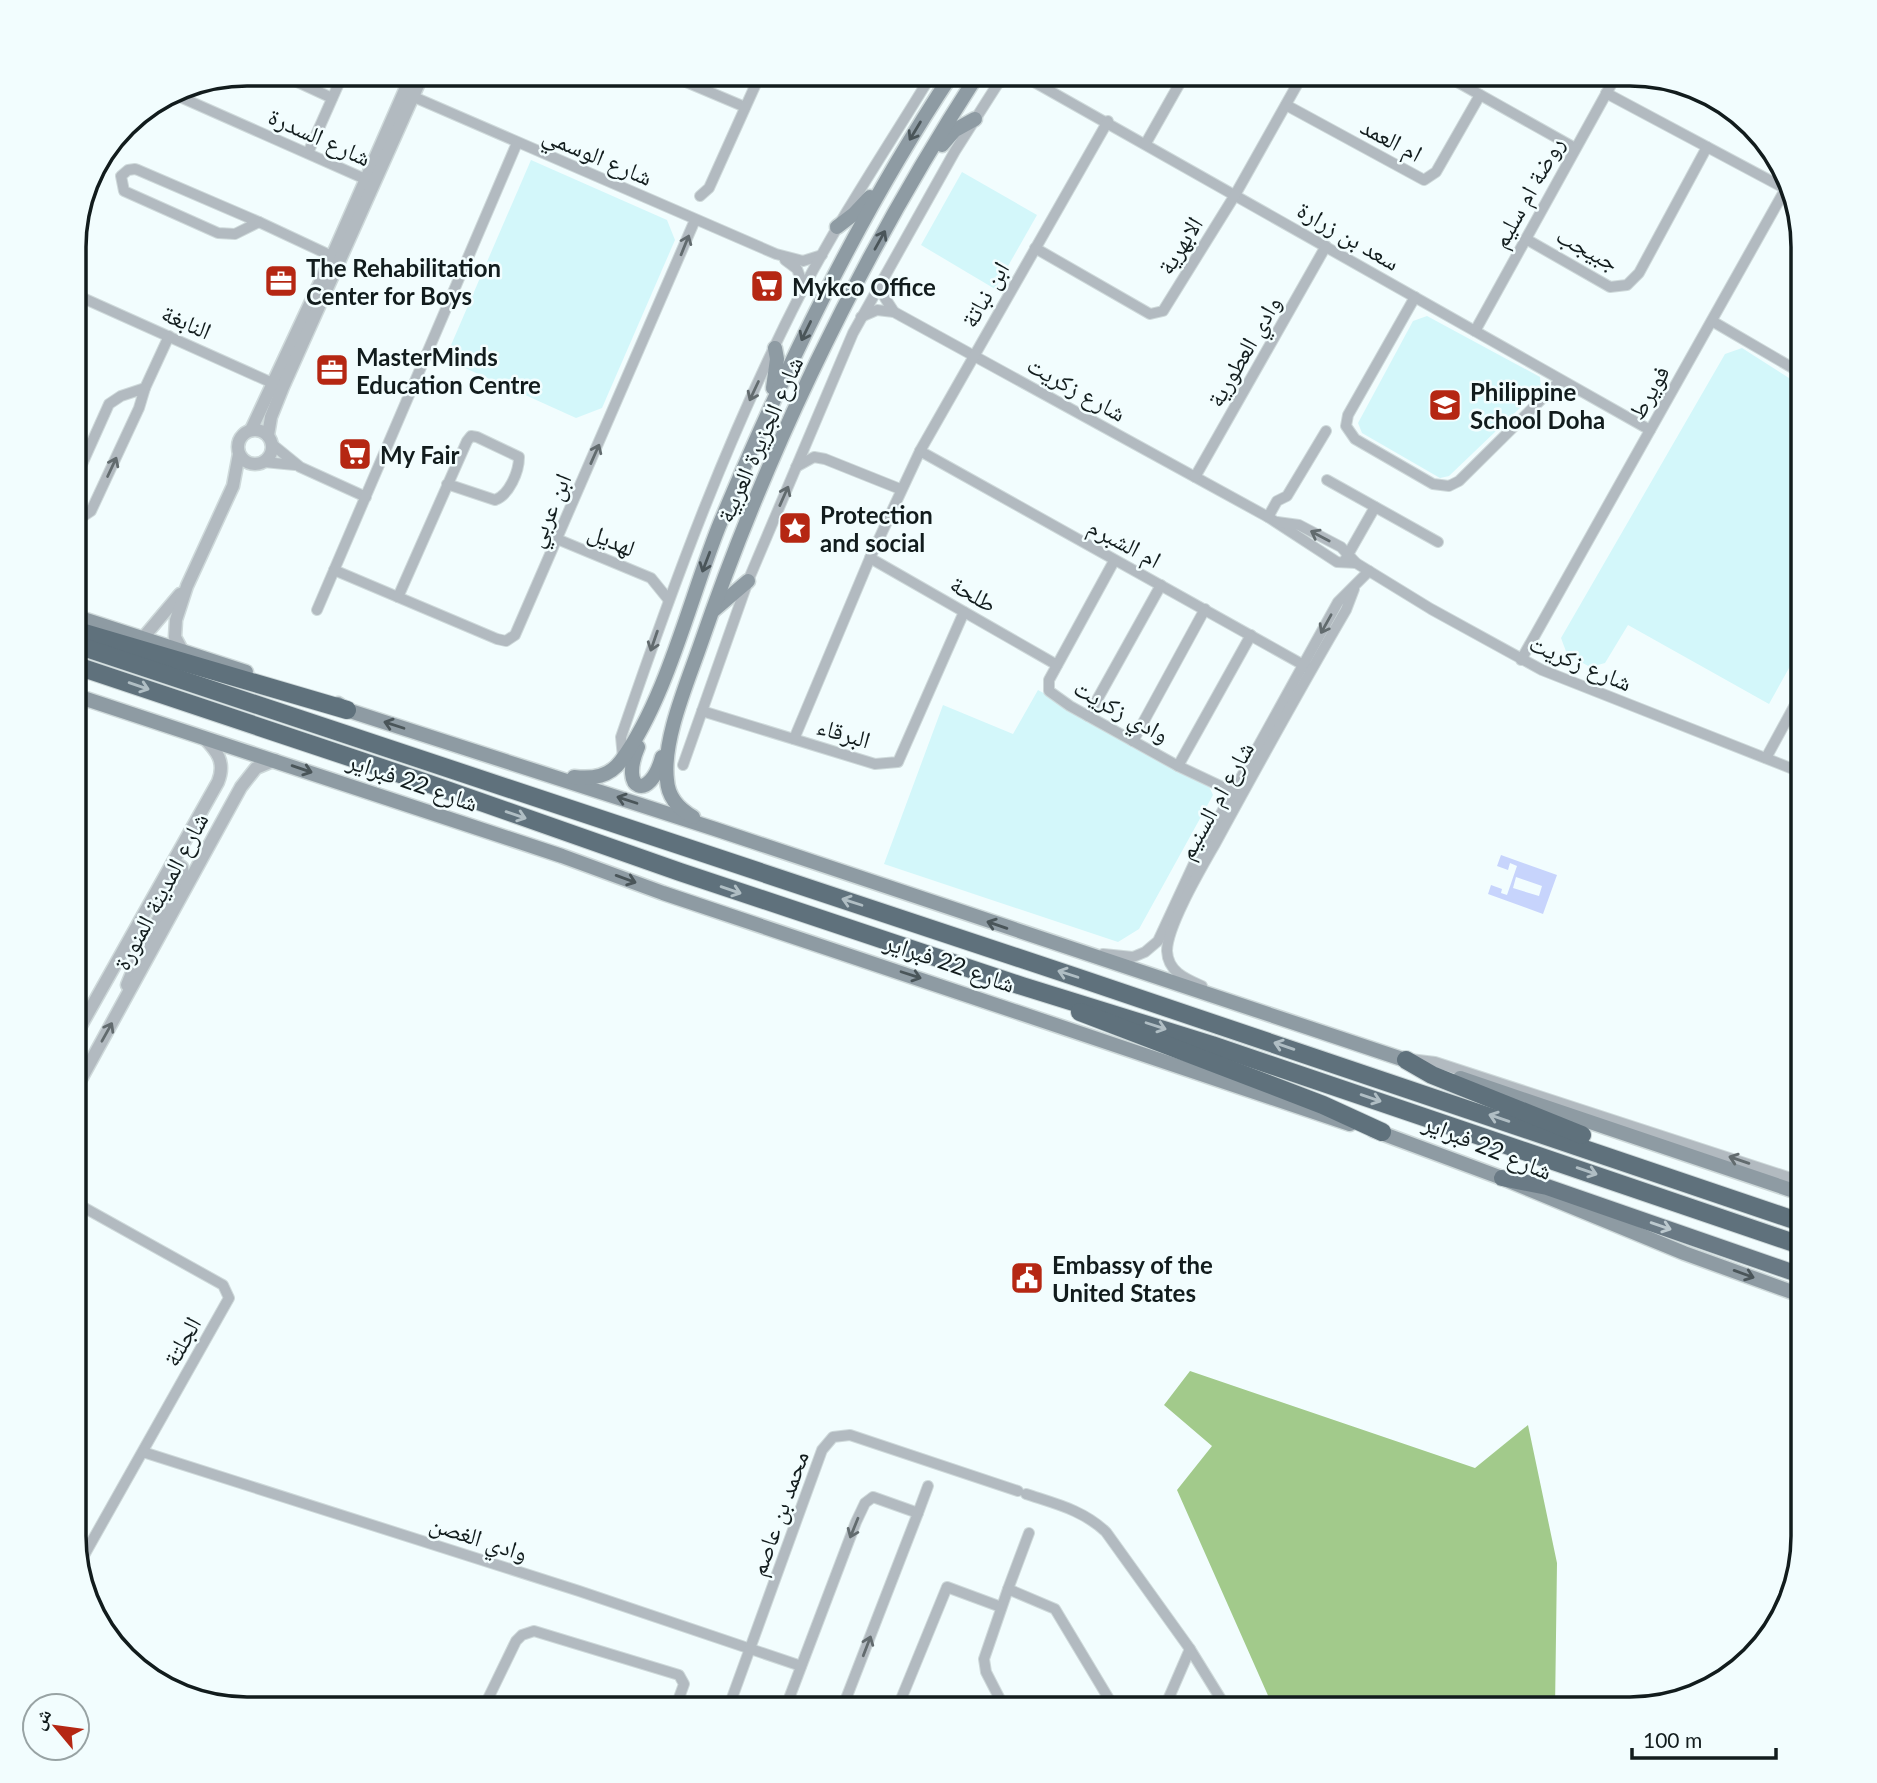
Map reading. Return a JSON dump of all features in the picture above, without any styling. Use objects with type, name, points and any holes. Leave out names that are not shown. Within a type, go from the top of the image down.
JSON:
[{"type":"highway","points":[[86,634],[347,710]]},
{"type":"highway","name":"شارع 22 فبراير","points":[[86,648],[1634,1163],[1791,1219]]},
{"type":"highway","name":"شارع 22 فبراير","points":[[86,669],[421,781],[705,881],[1238,1054],[1791,1243]]},
{"type":"highway","points":[[1043,992],[1100,1021],[1323,1105],[1381,1132]]},
{"type":"highway","points":[[1406,1060],[1432,1075],[1597,1142],[1634,1163]]},
{"type":"highway","points":[[1502,1178],[1547,1186],[1791,1272]]},
{"type":"main road","name":"شارع الجزيرة العربية","points":[[551,775],[595,778],[611,771],[623,758],[665,673],[720,525],[767,413],[817,308],[898,160],[944,86]]},
{"type":"main road","name":"شارع الجزيرة العربية","points":[[715,829],[686,813],[668,788],[669,750],[684,694],[711,614],[793,414],[861,275],[922,165],[971,86]]},
{"type":"main road","points":[[922,165],[955,130],[975,119]]},
{"type":"main road","points":[[837,227],[861,208],[898,160]]},
{"type":"main road","points":[[767,413],[775,378],[775,348]]},
{"type":"main road","points":[[711,614],[748,581]]},
{"type":"main road","name":"شارع 22 فبراير","points":[[86,620],[323,696],[347,710],[715,829],[1791,1190]]},
{"type":"main road","points":[[665,673],[660,694],[631,765],[630,775],[638,785],[646,785],[656,778],[684,694]]},
{"type":"main road","name":"شارع 22 فبراير","points":[[86,699],[275,760],[1313,1113],[1381,1132],[1502,1178],[1684,1253],[1791,1292]]},
{"type":"street","points":[[306,86],[332,98]]},
{"type":"street","points":[[308,153],[338,86]]},
{"type":"street","points":[[183,652],[174,628],[187,586],[233,486],[239,439],[251,430],[279,385],[371,182],[410,86]]},
{"type":"street","points":[[408,94],[414,86]]},
{"type":"street","points":[[695,86],[745,107]]},
{"type":"street","points":[[700,196],[709,188],[753,86]]},
{"type":"street","name":"شارع الجزيرة العربية","points":[[623,758],[621,737],[676,577],[728,447],[804,287],[837,227],[925,86]]},
{"type":"street","name":"شارع الجزيرة العربية","points":[[682,765],[748,581],[861,317],[995,86]]},
{"type":"street","name":"سعد بن زرارة","points":[[1043,86],[1650,430]]},
{"type":"street","points":[[1146,143],[1178,86]]},
{"type":"street","name":"الابهرية","points":[[1035,248],[1150,314],[1163,311],[1235,195],[1296,86]]},
{"type":"street","points":[[1464,86],[1575,148]]},
{"type":"street","name":"روضة ام سليم","points":[[1475,331],[1610,86]]},
{"type":"street","points":[[1606,93],[1707,147],[1777,180]]},
{"type":"street","name":"شارع الوسمي","points":[[408,94],[776,254],[803,261],[822,255]]},
{"type":"street","name":"ام العمد","points":[[1286,104],[1423,180],[1436,172],[1480,95]]},
{"type":"street","name":"شارع السدرة","points":[[184,99],[371,182]]},
{"type":"street","name":"ابن نباتة","points":[[794,739],[900,489],[1108,121]]},
{"type":"street","points":[[317,610],[517,143]]},
{"type":"street","name":"جبيجب","points":[[1526,239],[1610,287],[1619,288],[1634,280],[1707,147]]},
{"type":"street","points":[[259,222],[236,234],[222,234],[127,192],[120,180],[125,171],[135,169],[259,222],[337,258]]},
{"type":"street","name":"فويرط","points":[[1521,660],[1783,194]]},
{"type":"street","name":"ابن عربي","points":[[334,570],[506,641],[516,635],[695,220]]},
{"type":"street","name":"وادي العطورية","points":[[1195,477],[1326,246]]},
{"type":"street","name":"شارع الوسمي","points":[[776,254],[797,269],[804,287]]},
{"type":"street","points":[[880,282],[885,298],[894,312]]},
{"type":"street","points":[[1415,297],[1346,420],[1351,436],[1389,459],[1433,484],[1444,487],[1454,484],[1560,381]]},
{"type":"street","name":"النابغة","points":[[86,298],[279,385]]},
{"type":"street","points":[[861,317],[877,310],[894,312]]},
{"type":"street","name":"شارع زكريت","points":[[894,312],[1272,520],[1296,538],[1342,564]]},
{"type":"street","points":[[1712,321],[1791,367]]},
{"type":"street","points":[[86,514],[91,511],[139,408],[145,388],[169,336]]},
{"type":"street","points":[[233,486],[272,451],[271,417],[279,385]]},
{"type":"street","points":[[86,455],[109,404],[121,396],[145,388]]},
{"type":"street","points":[[251,430],[260,430],[300,467],[366,497]]},
{"type":"street","points":[[1272,520],[1277,501],[1287,496],[1326,431]]},
{"type":"street","points":[[811,432],[817,452],[825,459]]},
{"type":"street","points":[[398,597],[447,484],[471,436],[519,457],[508,491],[495,500],[447,484]]},
{"type":"street","name":"ام الشبرم","points":[[920,451],[1307,667]]},
{"type":"street","points":[[239,454],[258,463],[300,467]]},
{"type":"street","points":[[796,468],[814,457],[825,459],[900,489]]},
{"type":"street","points":[[1327,480],[1438,542]]},
{"type":"street","points":[[1342,564],[1375,507]]},
{"type":"street","name":"شارع زكريت","points":[[1272,520],[1299,525],[1349,553],[1356,563],[1521,660],[1601,696],[1791,768]]},
{"type":"street","name":"لهديل","points":[[557,539],[651,578],[676,577]]},
{"type":"street","name":"طلحة","points":[[870,558],[1057,665]]},
{"type":"street","name":"وادي زكريت","points":[[1114,561],[1048,683],[1051,694],[1178,766],[1233,792]]},
{"type":"street","points":[[1342,564],[1356,563]]},
{"type":"street","name":"شارع ام السنيم","points":[[1240,1005],[1178,974],[1169,960],[1168,944],[1198,874],[1307,667],[1338,602],[1354,589],[1369,571]]},
{"type":"street","name":"لهديل","points":[[651,578],[668,599]]},
{"type":"street","points":[[1088,716],[1161,585]]},
{"type":"street","points":[[142,639],[187,586]]},
{"type":"street","points":[[1133,741],[1205,608]]},
{"type":"street","name":"البرقاء","points":[[702,711],[875,764],[898,762],[964,612]]},
{"type":"street","points":[[1178,766],[1251,635]]},
{"type":"street","name":"شارع ام السنيم","points":[[1085,954],[1133,957],[1154,945],[1233,792],[1307,667]]},
{"type":"street","points":[[1766,758],[1791,712]]},
{"type":"street","name":"شارع المدينة المنورة","points":[[86,1017],[222,774],[219,756],[203,737]]},
{"type":"street","name":"شارع المدينة المنورة","points":[[86,1070],[241,787],[256,768],[275,760]]},
{"type":"street","points":[[122,1006],[134,964],[183,874],[182,867],[174,862]]},
{"type":"street","name":"شارع 22 فبراير","points":[[1406,1060],[1435,1062],[1791,1178]]},
{"type":"street","name":"الجلتة","points":[[86,1209],[223,1285],[228,1293],[227,1302],[87,1551]]},
{"type":"street","name":"محمد بن عاصم","points":[[732,1697],[822,1450],[832,1437],[850,1435],[1076,1510],[1091,1518],[1106,1532],[1190,1649],[1220,1697]]},
{"type":"street","name":"وادي الغصن","points":[[142,1452],[802,1666]]},
{"type":"street","points":[[847,1697],[928,1486]]},
{"type":"street","points":[[790,1697],[865,1503],[873,1497],[918,1513]]},
{"type":"street","points":[[1000,1697],[986,1672],[984,1659],[1029,1533]]},
{"type":"street","points":[[902,1697],[947,1587],[1001,1607]]},
{"type":"street","points":[[1008,1588],[1055,1609],[1108,1697]]},
{"type":"street","points":[[490,1697],[516,1641],[526,1633],[534,1631],[679,1675],[684,1684],[679,1697]]},
{"type":"street","points":[[1169,1697],[1190,1649]]},
{"type":"shaded area","points":[[531,160],[667,220],[675,240],[602,408],[576,418],[445,359]]},
{"type":"shaded area","points":[[962,172],[1037,215],[995,289],[921,245]]},
{"type":"shaded area","name":"Philippine School Doha","points":[[1427,316],[1540,377],[1541,388],[1449,476],[1440,478],[1362,433],[1358,423],[1413,321]]},
{"type":"shaded area","points":[[1742,348],[1791,379],[1791,665],[1769,704],[1628,625],[1605,663],[1590,667],[1567,654],[1561,638],[1725,354]]},
{"type":"shaded area","points":[[1038,690],[1207,782],[1213,795],[1139,929],[1118,942],[884,864],[943,705],[1013,734]]},
{"type":"green space","points":[[1190,1371],[1475,1468],[1528,1425],[1557,1563],[1555,1697],[1269,1697],[1177,1490],[1212,1446],[1164,1405]]},
{"type":"water","points":[[1501,855],[1557,875],[1543,914],[1488,894],[1491,885],[1502,889],[1501,893],[1507,895],[1517,866],[1510,863],[1508,870],[1497,866]],"holes":[[[1516,877],[1542,886],[1539,896],[1513,888]]]},
{"type":"place","name":"The Rehabilitation Center for Boys","points":[[281,281]]},
{"type":"place","name":"Mykco Office","points":[[767,286]]},
{"type":"place","name":"MasterMinds Education Centre","points":[[332,370]]},
{"type":"place","name":"Philippine School Doha","points":[[1445,405]]},
{"type":"place","name":"My Fair","points":[[355,454]]},
{"type":"place","name":"Protection and social","points":[[795,528]]},
{"type":"place","name":"Embassy of the United States","points":[[1027,1278]]}]
